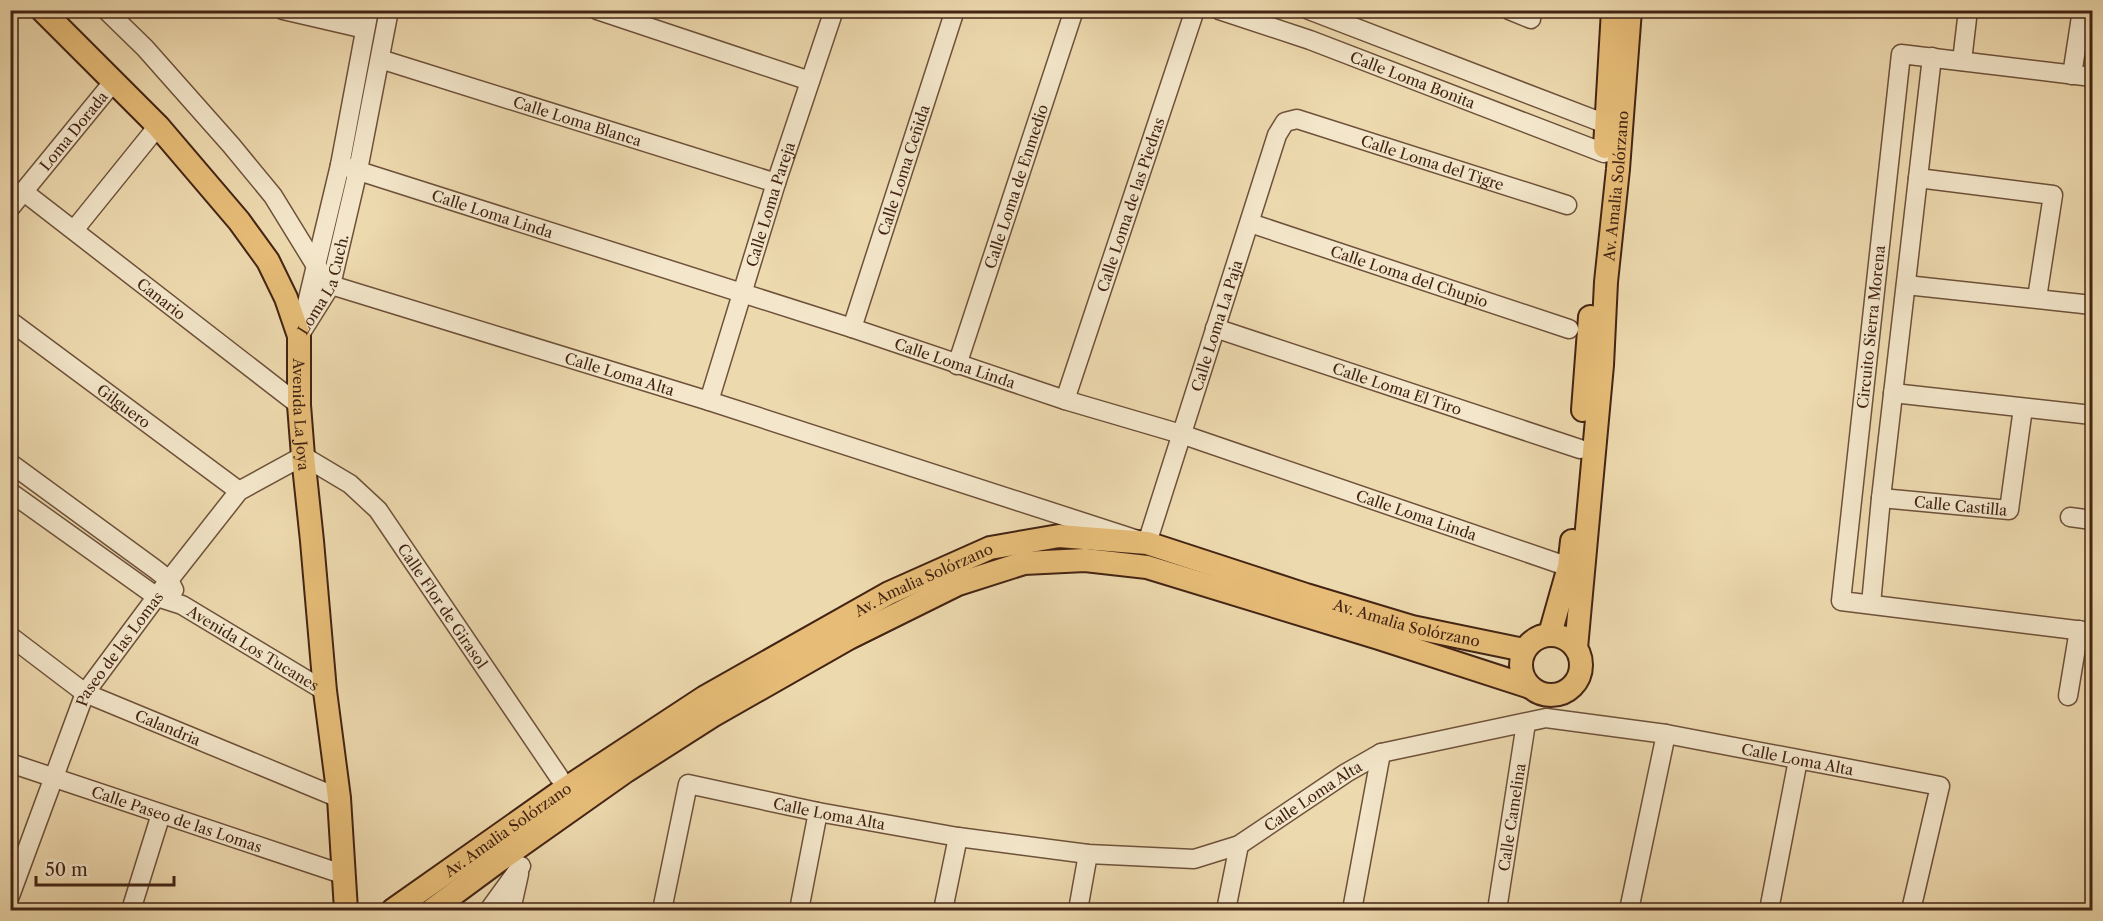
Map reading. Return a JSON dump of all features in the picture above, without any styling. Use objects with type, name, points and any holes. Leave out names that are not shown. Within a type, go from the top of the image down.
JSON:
[{"type":"main road","name":"Avenida La Joya","points":[[42,10],[158,126],[239,221],[268,261],[286,298],[299,336],[299,405],[303,456],[325,691],[339,798],[346,910]]},
{"type":"main road","name":"Av. Amalia Solórzano","points":[[1550,634],[1569,567],[1604,153],[1613,10]]},
{"type":"main road","name":"Av. Amalia Solórzano","points":[[1576,648],[1602,365],[1606,282],[1618,170],[1630,10]]},
{"type":"main road","name":"Av. Amalia Solórzano","points":[[393,910],[559,793],[705,697],[889,593],[990,548],[1059,536],[1147,543],[1412,627],[1524,650]]},
{"type":"main road","name":"Av. Amalia Solórzano","points":[[432,910],[589,797],[712,716],[849,638],[928,598],[958,584],[1024,563],[1085,560],[1147,567],[1530,687]]},
{"type":"main road","points":[[1550,634],[1569,640],[1576,648],[1581,668],[1574,686],[1557,695],[1547,696],[1538,693],[1524,680],[1520,660],[1524,650],[1531,642],[1550,634]]},
{"type":"street","points":[[106,10],[145,48],[231,144],[273,196],[316,266],[331,285]]},
{"type":"street","points":[[283,10],[365,29]]},
{"type":"street","name":"Loma La Cuch.","points":[[299,336],[340,165],[369,10]]},
{"type":"street","name":"Loma La Cuch.","points":[[299,336],[331,285],[358,170],[389,10]]},
{"type":"street","points":[[597,10],[810,81]]},
{"type":"street","name":"Calle Loma Pareja","points":[[709,401],[776,183],[834,10]]},
{"type":"street","name":"Calle Loma Ceñida","points":[[852,328],[955,10]]},
{"type":"street","name":"Calle Loma de Enmedio","points":[[957,365],[1074,10]]},
{"type":"street","name":"Calle Loma de las Piedras","points":[[1065,400],[1195,10]]},
{"type":"street","name":"Calle Loma Bonita","points":[[1219,10],[1310,40],[1604,153]]},
{"type":"street","points":[[1509,10],[1531,19],[1532,10]]},
{"type":"street","points":[[1962,61],[1968,10]]},
{"type":"street","points":[[2072,75],[2082,10]]},
{"type":"street","points":[[1310,40],[1316,12]]},
{"type":"street","name":"Calle Loma Bonita","points":[[1316,12],[1606,124]]},
{"type":"street","name":"Circuito Sierra Morena","points":[[2086,631],[1841,601],[1902,54],[2092,77]]},
{"type":"street","name":"Circuito Sierra Morena","points":[[1871,604],[1881,498],[1932,57]]},
{"type":"street","name":"Calle Loma Blanca","points":[[380,59],[776,183]]},
{"type":"street","name":"Loma Dorada","points":[[10,208],[114,81]]},
{"type":"street","name":"Calle Loma del Tigre","points":[[1297,119],[1567,205]]},
{"type":"street","name":"Calle Loma La Paja","points":[[1147,543],[1277,135],[1285,122],[1297,119]]},
{"type":"street","points":[[74,230],[158,126]]},
{"type":"street","name":"Calle Loma Linda","points":[[340,165],[852,328],[1065,400],[1180,434],[1569,567]]},
{"type":"street","points":[[1918,178],[2053,195],[2037,298]]},
{"type":"street","name":"Canario","points":[[24,192],[299,405]]},
{"type":"street","name":"Calle Loma del Chupio","points":[[1250,223],[1569,329]]},
{"type":"street","name":"Calle Loma Alta","points":[[331,285],[709,401],[1147,543]]},
{"type":"street","points":[[1906,285],[2092,305]]},
{"type":"street","name":"Gilguero","points":[[10,321],[239,491]]},
{"type":"street","name":"Calle Loma El Tiro","points":[[1215,328],[1580,449]]},
{"type":"street","points":[[1893,393],[2092,415]]},
{"type":"street","name":"Calle Castilla","points":[[1881,498],[2009,510],[2023,408]]},
{"type":"street","name":"Paseo de las Lomas","points":[[10,896],[85,693],[239,491],[303,456]]},
{"type":"street","name":"Calle Flor de Girasol","points":[[303,456],[350,484],[378,510],[559,777]]},
{"type":"street","name":"Avenida Los Tucanes","points":[[10,463],[169,580],[182,604]]},
{"type":"street","name":"Avenida Los Tucanes","points":[[10,492],[157,597],[182,604],[325,691]]},
{"type":"street","points":[[2070,517],[2092,520]]},
{"type":"street","points":[[2068,696],[2086,631]]},
{"type":"street","name":"Calandria","points":[[10,636],[85,693],[339,798]]},
{"type":"street","name":"Calle Loma Alta","points":[[662,910],[688,784],[818,812],[958,837],[1088,854],[1194,859],[1239,845],[1346,772],[1381,753],[1546,718],[1666,734],[1940,786],[1911,910]]},
{"type":"street","name":"Calle Camelina","points":[[1497,910],[1526,723]]},
{"type":"street","points":[[1629,910],[1666,734]]},
{"type":"street","points":[[1353,910],[1381,753]]},
{"type":"street","points":[[1770,910],[1798,760]]},
{"type":"street","name":"Calle Paseo de las Lomas","points":[[10,763],[342,874]]},
{"type":"street","points":[[799,910],[818,812]]},
{"type":"street","points":[[131,910],[161,814]]},
{"type":"street","points":[[943,910],[958,837]]},
{"type":"street","points":[[1226,910],[1239,845]]},
{"type":"street","points":[[1078,910],[1088,854]]},
{"type":"street","points":[[489,910],[521,866],[511,910]]}]
